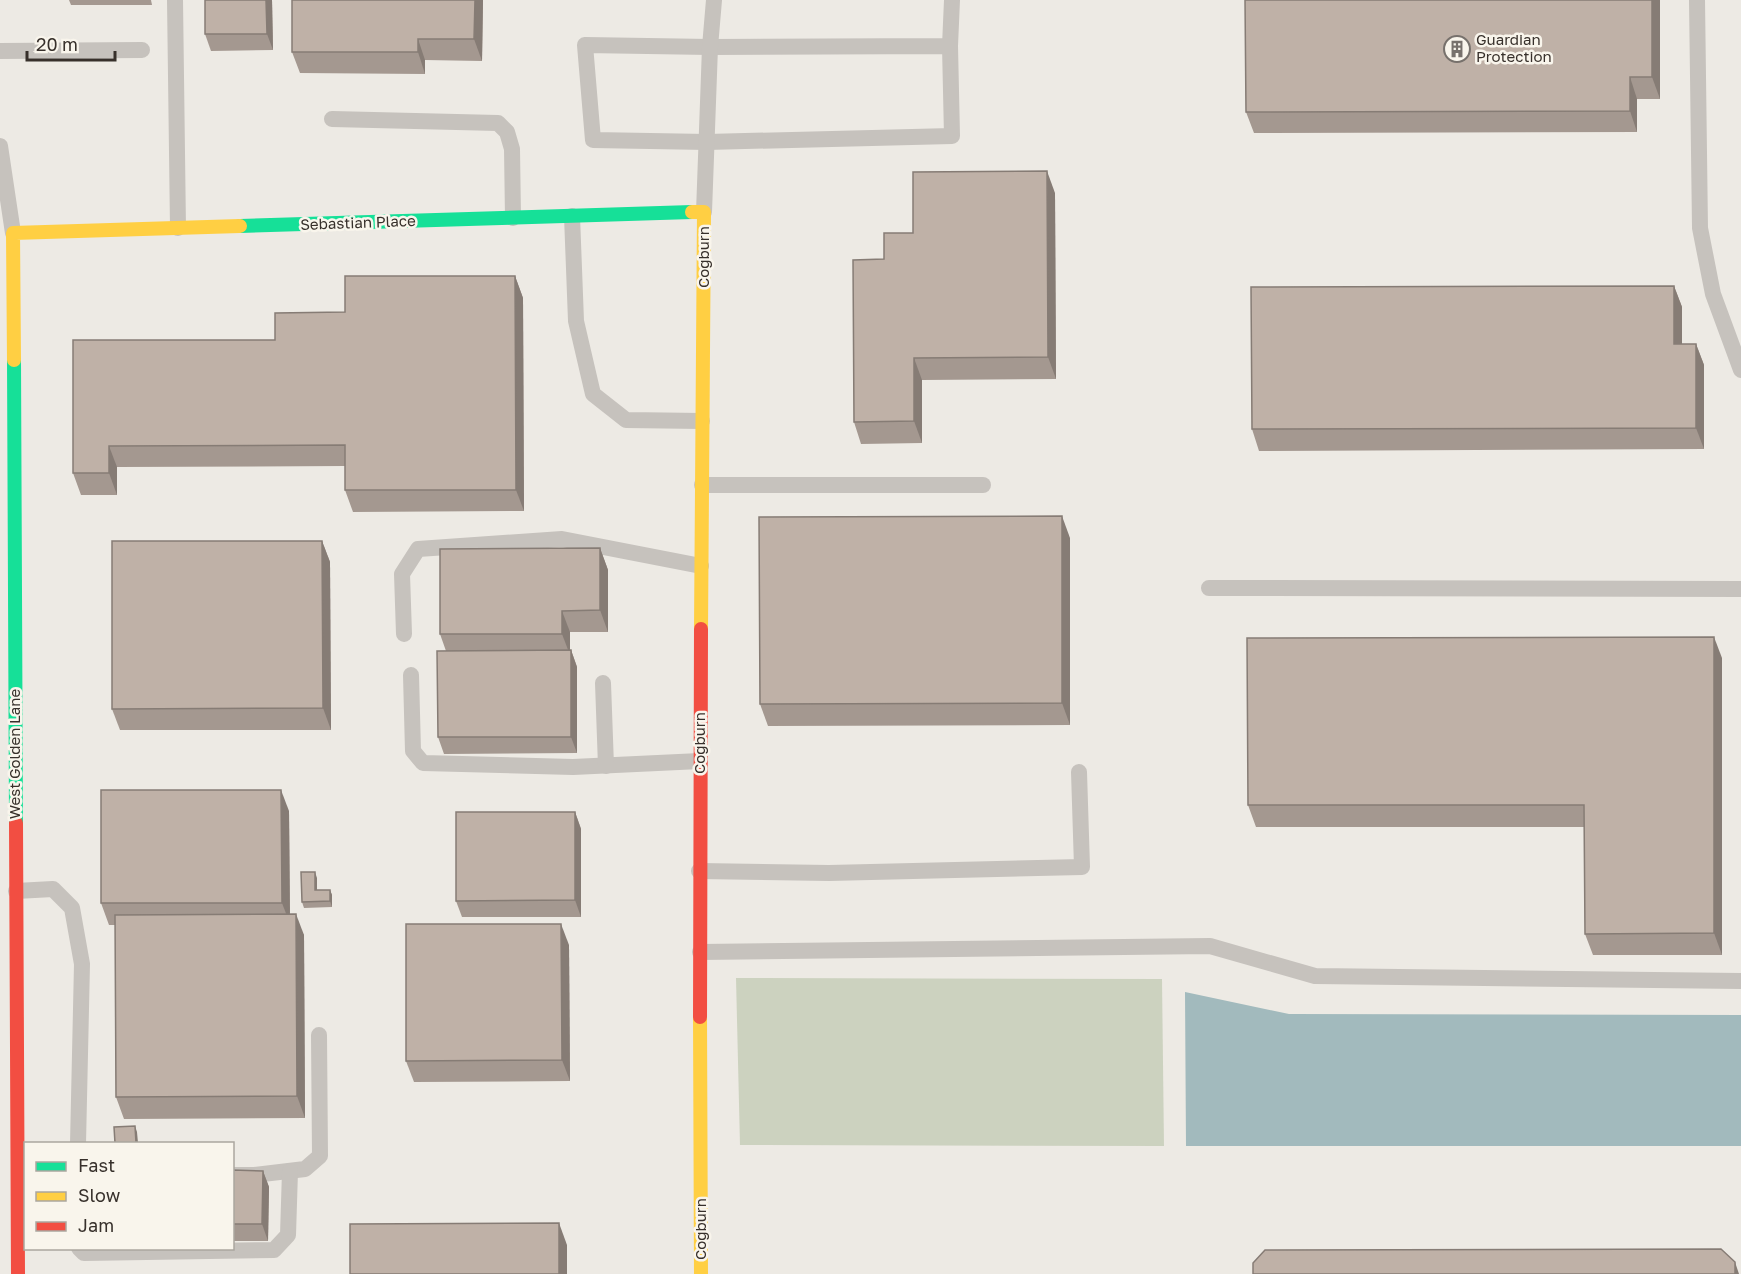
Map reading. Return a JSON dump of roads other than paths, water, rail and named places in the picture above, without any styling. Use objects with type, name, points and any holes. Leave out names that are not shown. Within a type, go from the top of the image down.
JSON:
[{"type":"street","name":"Sebastian Place","points":[[13,233],[704,212]]},
{"type":"street","name":"Cogburn","points":[[701,1274],[699,871],[704,212]]},
{"type":"street","name":"West Golden Lane","points":[[13,233],[16,891],[8,1114],[21,1173],[18,1274]]},
{"type":"lane","points":[[175,0],[177,228]]},
{"type":"lane","points":[[704,212],[714,0]]},
{"type":"lane","points":[[950,46],[585,45],[593,140],[707,142],[952,136],[950,46],[952,0]]},
{"type":"lane","points":[[1696,0],[1700,228],[1713,294],[1741,370]]},
{"type":"lane","points":[[0,51],[142,50]]},
{"type":"lane","points":[[332,119],[498,123],[507,132],[512,149],[513,218]]},
{"type":"lane","points":[[0,146],[13,233]]},
{"type":"lane","points":[[0,216],[13,233]]},
{"type":"lane","points":[[572,216],[576,321],[593,394],[626,420],[702,421]]},
{"type":"lane","points":[[702,484],[983,484]]},
{"type":"lane","points":[[405,634],[402,574],[418,549],[562,539],[701,566]]},
{"type":"lane","points":[[1209,588],[1741,589]]},
{"type":"lane","points":[[411,675],[413,752],[423,763],[573,767],[700,761]]},
{"type":"lane","points":[[603,683],[606,766]]},
{"type":"lane","points":[[699,871],[829,873],[1082,867],[1079,772]]},
{"type":"lane","points":[[16,891],[53,889],[72,908],[82,964],[78,1142]]},
{"type":"lane","points":[[700,952],[1210,946],[1314,976],[1741,981]]},
{"type":"lane","points":[[234,1175],[305,1169],[320,1156],[319,1035]]},
{"type":"lane","points":[[81,1250],[84,1253],[274,1250],[288,1235],[290,1171]]},
{"type":"water","points":[[1185,992],[1289,1014],[1741,1015],[1741,1146],[1186,1146]]},
{"type":"place","name":"Guardian Protection","points":[[1457,49]]}]
